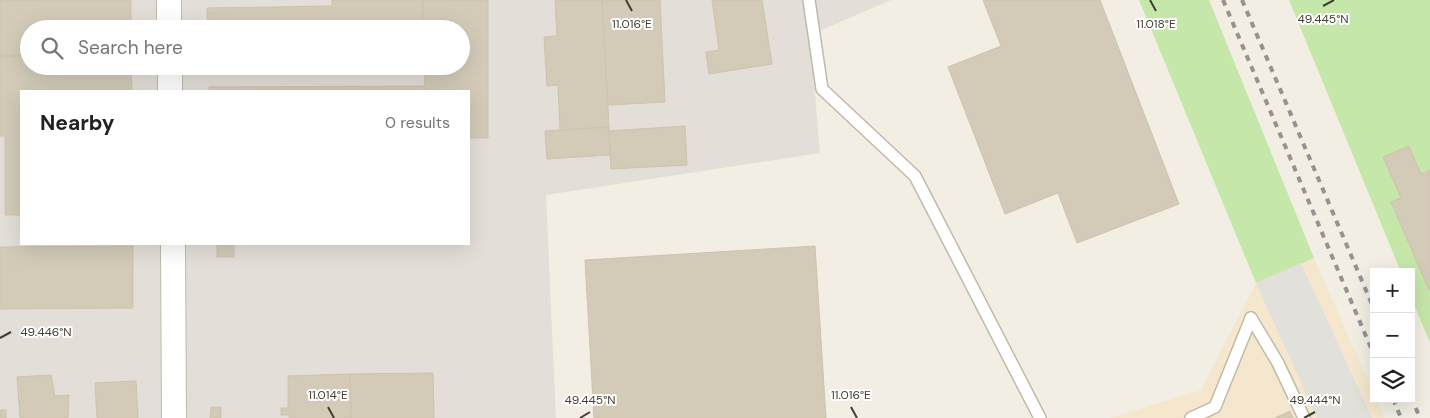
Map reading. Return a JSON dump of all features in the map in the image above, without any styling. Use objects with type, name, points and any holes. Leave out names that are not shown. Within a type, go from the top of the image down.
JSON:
[{"type":"street","points":[[169,0],[169,20]]},
{"type":"street","points":[[170,75],[170,90]]},
{"type":"street","points":[[173,245],[174,418]]},
{"type":"lane","points":[[809,0],[822,89],[915,176],[1040,418]]},
{"type":"lane","points":[[1192,418],[1215,407],[1251,318],[1278,363],[1304,418]]},
{"type":"shaded area","points":[[0,0],[891,0],[810,35],[820,153],[546,195],[556,418],[0,418]]},
{"type":"shaded area","points":[[1314,258],[1370,385],[1370,403],[1378,403],[1384,418],[1110,418],[1201,390],[1256,283]]},
{"type":"shaded area","points":[[1301,263],[1372,418],[1317,418],[1256,283]]},
{"type":"green space","points":[[1139,0],[1209,0],[1314,258],[1256,283]]},
{"type":"green space","points":[[1289,0],[1430,0],[1430,343],[1415,307],[1415,268],[1399,268]]},
{"type":"building","points":[[0,0],[131,0],[131,20],[20,20],[20,56],[0,56]]},
{"type":"building","points":[[332,0],[423,0],[423,20],[207,20],[207,8],[332,6]]},
{"type":"building","points":[[423,0],[488,0],[488,138],[470,138],[470,90],[425,90],[424,75],[470,75],[470,20],[423,20]]},
{"type":"building","points":[[555,0],[602,0],[609,127],[560,130],[558,85],[547,86],[544,37],[557,36]]},
{"type":"building","points":[[602,0],[660,0],[665,102],[608,105]]},
{"type":"building","points":[[712,0],[762,0],[772,64],[709,74],[706,52],[719,50]]},
{"type":"building","points":[[983,0],[1100,0],[1179,204],[1077,243],[1058,193],[1005,214],[948,67],[1001,46]]},
{"type":"building","points":[[0,56],[20,56],[20,75],[131,75],[132,90],[20,90],[20,215],[5,215],[5,136],[0,136]]},
{"type":"building","points":[[425,86],[425,90],[209,90],[209,87]]},
{"type":"building","points":[[685,126],[687,165],[611,169],[609,131]]},
{"type":"building","points":[[609,127],[610,155],[547,159],[545,131]]},
{"type":"building","points":[[1409,146],[1421,174],[1430,170],[1429,290],[1391,202],[1401,198],[1383,157]]},
{"type":"building","points":[[217,245],[234,245],[234,257],[217,257]]},
{"type":"building","points":[[133,246],[133,308],[0,309],[0,247]]},
{"type":"building","points":[[815,246],[826,418],[594,418],[585,260]]},
{"type":"building","points":[[433,373],[434,418],[351,418],[350,374]]},
{"type":"building","points":[[350,374],[351,418],[289,418],[289,415],[281,415],[281,408],[288,408],[288,376]]},
{"type":"building","points":[[51,375],[55,396],[69,395],[68,418],[20,418],[17,377]]},
{"type":"building","points":[[136,381],[138,418],[97,418],[95,383]]},
{"type":"building","points":[[211,407],[221,407],[221,418],[210,418]]},
{"type":"building","points":[[0,410],[6,410],[6,418],[0,418]]},
{"type":"building","points":[[1290,411],[1293,418],[1275,418]]},
{"type":"railway","points":[[1223,0],[1370,346]]},
{"type":"railway","points":[[1242,0],[1370,300]]},
{"type":"railway","points":[[1395,403],[1401,418]]},
{"type":"railway","points":[[1414,403],[1420,418]]}]
